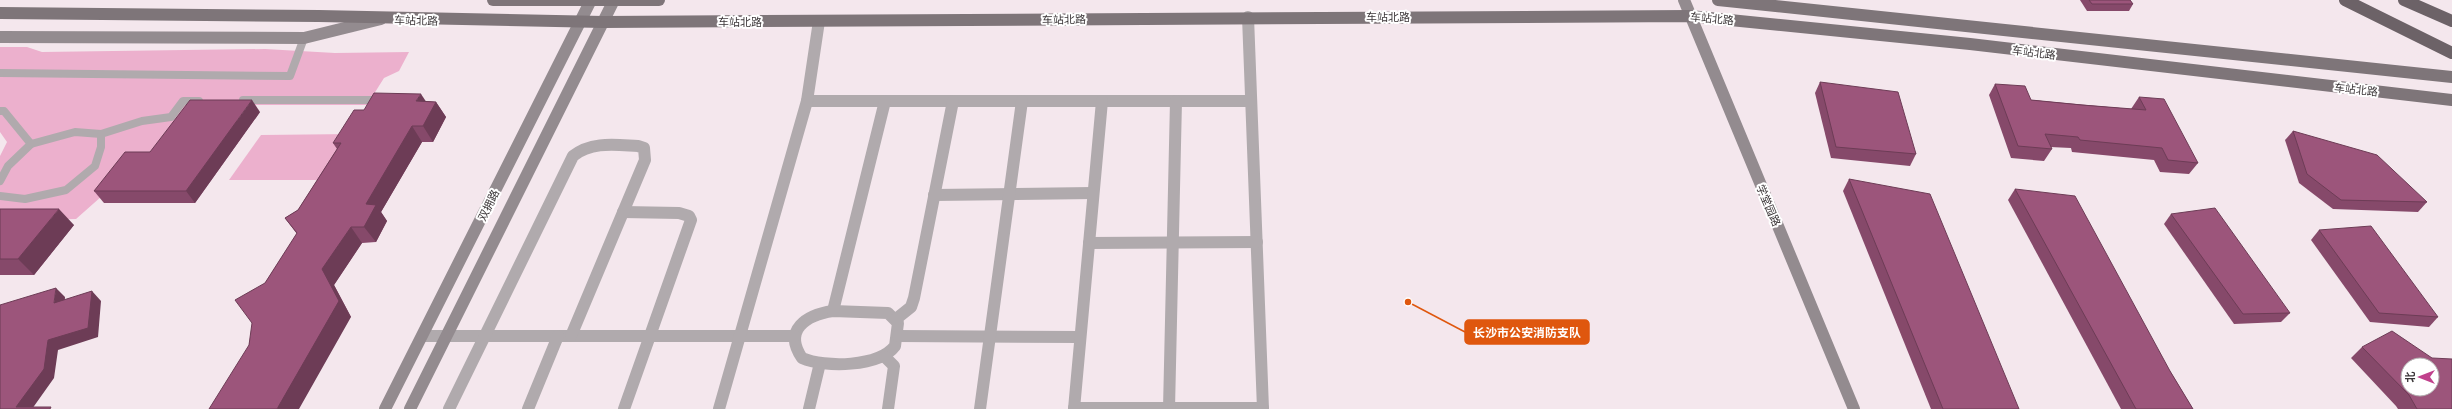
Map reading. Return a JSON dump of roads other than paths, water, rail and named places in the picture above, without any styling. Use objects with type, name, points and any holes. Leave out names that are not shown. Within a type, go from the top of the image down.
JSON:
[{"type":"highway","points":[[2345,0],[2452,53]]},
{"type":"highway","points":[[2404,0],[2452,21]]},
{"type":"main road","points":[[493,0],[659,0]]},
{"type":"main road","name":"双拥路","points":[[385,409],[591,0]]},
{"type":"main road","name":"双拥路","points":[[410,409],[613,0]]},
{"type":"main road","name":"学堂园路","points":[[1684,0],[1854,409]]},
{"type":"main road","name":"车站北路","points":[[1718,0],[2452,78]]},
{"type":"main road","name":"车站北路","points":[[0,13],[319,16],[381,19],[603,22],[1248,17],[1690,16],[1970,44],[2452,100]]},
{"type":"main road","points":[[0,37],[304,38],[381,19]]},
{"type":"street","points":[[1102,101],[1074,408],[1263,408],[1248,17]]},
{"type":"street","points":[[719,409],[807,101],[819,21]]},
{"type":"street","points":[[807,101],[1251,101]]},
{"type":"street","points":[[833,311],[885,101]]},
{"type":"street","points":[[896,319],[911,307],[914,298],[953,101]]},
{"type":"street","points":[[980,409],[1022,101]]},
{"type":"street","points":[[1169,408],[1174,242],[1176,101]]},
{"type":"street","points":[[449,409],[483,336],[573,156],[579,150],[592,146],[638,146],[644,148],[645,160],[623,212],[565,336],[528,409]]},
{"type":"street","points":[[934,195],[1093,193]]},
{"type":"street","points":[[623,212],[679,212],[689,216],[690,220],[624,409]]},
{"type":"street","points":[[1089,243],[1257,242]]},
{"type":"street","points":[[833,311],[880,311],[888,313],[896,319],[898,323],[898,336],[892,350],[885,357],[866,362],[820,363],[802,358],[794,348],[795,336],[800,325],[808,317],[818,313],[833,311]]},
{"type":"street","points":[[423,336],[795,336]]},
{"type":"street","points":[[898,336],[1080,337]]},
{"type":"street","points":[[885,357],[894,366],[888,409]]},
{"type":"street","points":[[809,409],[820,363]]},
{"type":"lane","points":[[0,73],[290,76],[304,38]]},
{"type":"lane","points":[[237,100],[384,100]]},
{"type":"lane","points":[[0,181],[8,166],[31,144],[63,134],[90,130],[101,134],[142,121],[171,117],[182,101],[206,101]]},
{"type":"lane","points":[[0,111],[4,111],[31,144]]},
{"type":"lane","points":[[0,196],[25,199],[66,190],[95,166],[101,147],[101,134]]},
{"type":"place","name":"长沙市公安消防支队","points":[[1408,302]]}]
